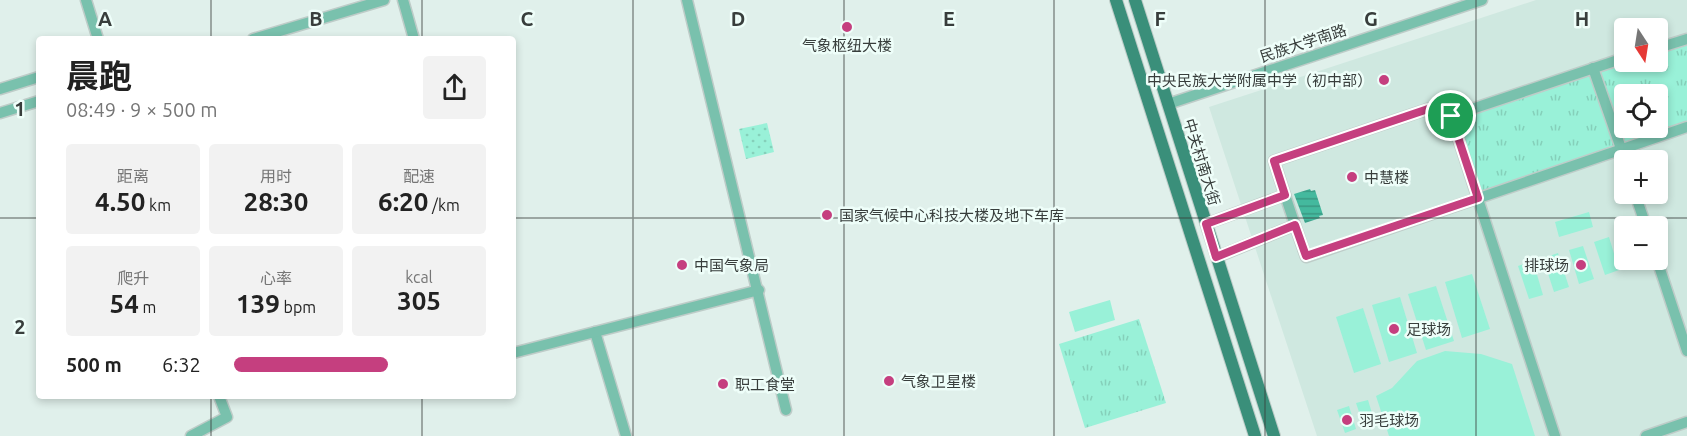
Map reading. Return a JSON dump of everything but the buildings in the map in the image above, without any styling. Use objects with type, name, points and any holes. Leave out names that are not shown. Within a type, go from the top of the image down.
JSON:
[{"type":"main road","points":[[1116,0],[1255,436]]},
{"type":"main road","name":"中关村南大街","points":[[1135,0],[1274,436]]},
{"type":"street","points":[[86,0],[97,36]]},
{"type":"street","points":[[263,36],[384,0]]},
{"type":"street","points":[[403,0],[413,36]]},
{"type":"street","points":[[687,0],[759,290],[786,410]]},
{"type":"street","name":"民族大学南路","points":[[1168,104],[1482,0]]},
{"type":"street","points":[[1668,45],[1687,39]]},
{"type":"street","points":[[1614,62],[1451,116],[1428,109],[1274,161],[1306,256],[1687,127]]},
{"type":"street","points":[[1593,69],[1621,149]]},
{"type":"street","points":[[0,89],[36,78]]},
{"type":"street","points":[[0,113],[36,101]]},
{"type":"street","points":[[1451,116],[1555,436]]},
{"type":"street","points":[[1206,224],[1285,195]]},
{"type":"street","points":[[1216,257],[1295,225]]},
{"type":"street","points":[[1660,270],[1687,351]]},
{"type":"street","points":[[516,352],[759,290]]},
{"type":"street","points":[[595,332],[626,436]]},
{"type":"street","points":[[191,436],[227,417],[220,399]]},
{"type":"street","points":[[1646,436],[1687,422]]},
{"type":"shaded area","points":[[1536,0],[1687,0],[1687,436],[1317,436],[1209,107]]},
{"type":"shaded area","points":[[1310,189],[1315,190],[1323,215],[1305,223],[1294,194]]},
{"type":"green space","points":[[1687,39],[1687,128],[1668,134],[1668,84],[1614,84],[1614,138],[1657,138],[1621,150],[1614,150],[1614,152],[1478,198],[1451,116],[1614,65],[1614,72],[1668,72],[1668,46]]},
{"type":"green space","points":[[767,123],[774,152],[746,159],[739,129]]},
{"type":"green space","name":"排球场","points":[[1589,212],[1593,227],[1559,237],[1555,222]]},
{"type":"green space","name":"排球场","points":[[1609,237],[1614,254],[1614,270],[1619,270],[1605,275],[1594,242]]},
{"type":"green space","name":"排球场","points":[[1583,246],[1594,279],[1579,284],[1569,250]]},
{"type":"green space","name":"排球场","points":[[1558,253],[1569,287],[1554,292],[1543,258]]},
{"type":"green space","name":"排球场","points":[[1533,261],[1543,295],[1529,299],[1518,266]]},
{"type":"green space","name":"足球场","points":[[1472,274],[1490,329],[1462,338],[1445,282]]},
{"type":"green space","name":"足球场","points":[[1436,286],[1454,341],[1426,350],[1408,294]]},
{"type":"green space","name":"足球场","points":[[1400,297],[1417,353],[1389,362],[1372,305]]},
{"type":"green space","points":[[1110,300],[1115,320],[1075,332],[1069,312]]},
{"type":"green space","name":"足球场","points":[[1363,308],[1381,364],[1354,373],[1336,317]]},
{"type":"green space","points":[[1139,319],[1166,403],[1085,428],[1059,344]]},
{"type":"green space","points":[[1445,351],[1481,354],[1512,364],[1535,436],[1389,436],[1376,396],[1392,388],[1417,361]]},
{"type":"green space","name":"羽毛球场","points":[[1368,400],[1375,423],[1364,427],[1356,403]]},
{"type":"green space","name":"羽毛球场","points":[[1349,406],[1356,429],[1345,433],[1337,410]]},
{"type":"place","name":"气象枢纽大楼","points":[[847,27]]},
{"type":"place","name":"中央民族大学附属中学（初中部）","points":[[1384,80]]},
{"type":"place","name":"中慧楼","points":[[1352,177]]},
{"type":"place","name":"国家气候中心科技大楼及地下车库","points":[[827,215]]},
{"type":"place","name":"中国气象局","points":[[682,265]]},
{"type":"place","name":"排球场","points":[[1581,265]]},
{"type":"place","name":"足球场","points":[[1394,329]]},
{"type":"place","name":"气象卫星楼","points":[[889,381]]},
{"type":"place","name":"职工食堂","points":[[723,384]]},
{"type":"place","name":"羽毛球场","points":[[1347,420]]},
{"type":"route","points":[[1428,109],[1451,116],[1478,198],[1306,256],[1295,225],[1216,257],[1206,224],[1285,195],[1274,161],[1428,109]]}]
